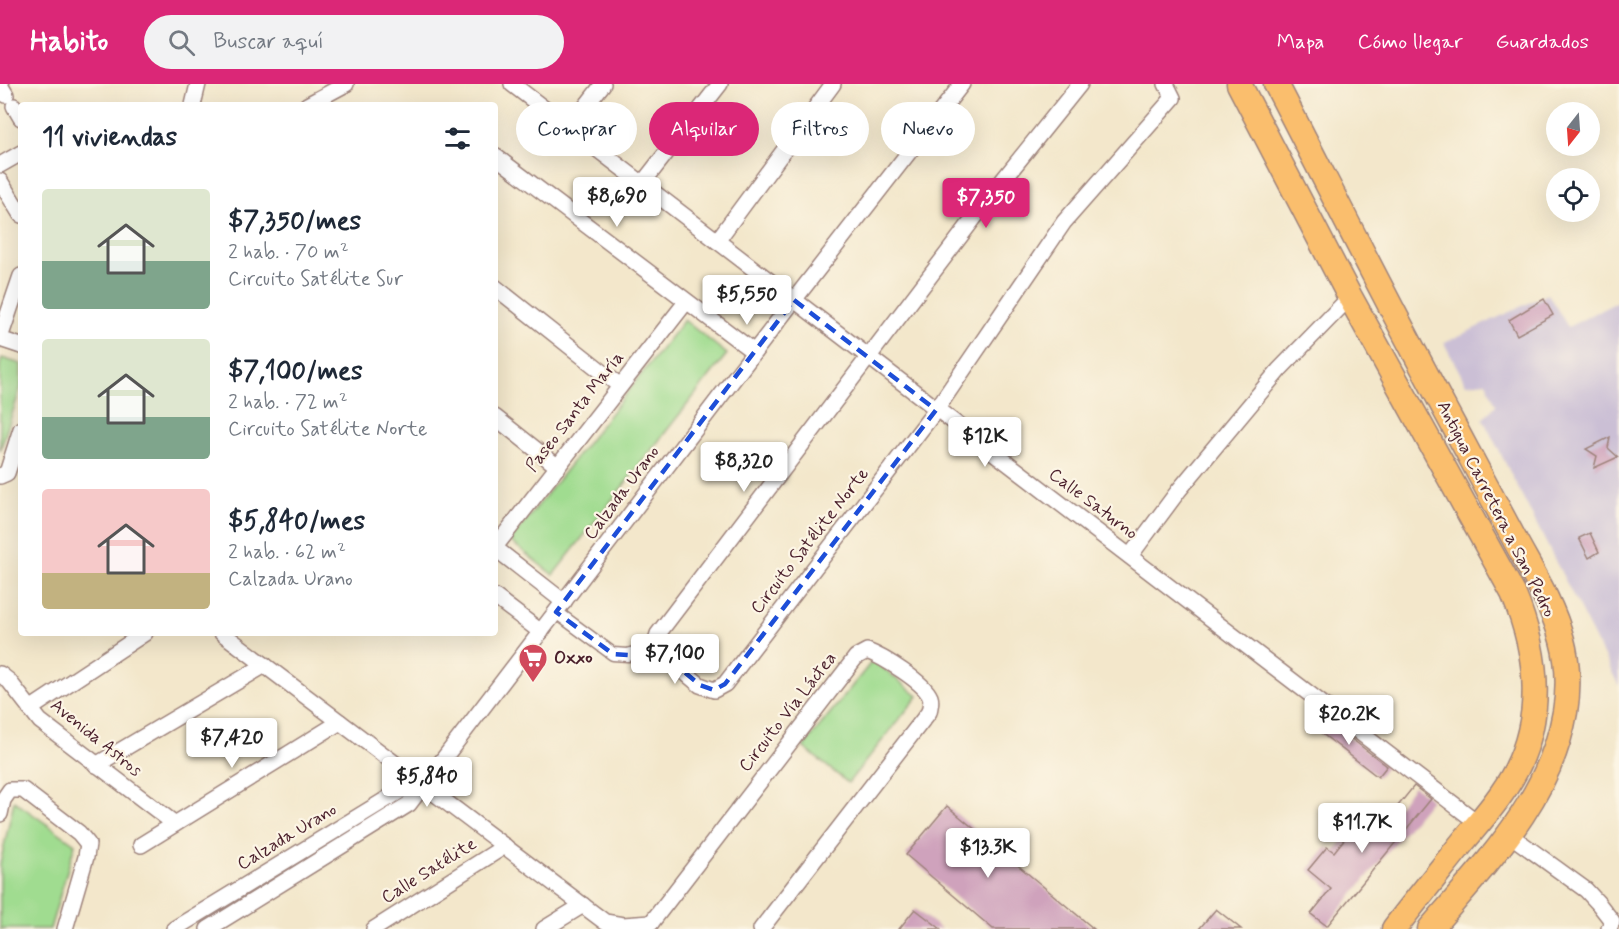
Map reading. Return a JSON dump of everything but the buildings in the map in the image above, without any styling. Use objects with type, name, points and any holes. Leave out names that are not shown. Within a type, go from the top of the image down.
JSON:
[{"type":"main road","name":"Antigua Carretera a San Pedro","points":[[1239,84],[1350,297],[1513,593],[1530,639],[1535,694],[1531,727],[1516,769],[1498,800],[1394,929]]},
{"type":"main road","name":"Antigua Carretera a San Pedro","points":[[1276,84],[1446,412],[1544,594],[1562,640],[1568,684],[1566,710],[1547,773],[1536,795],[1510,835],[1430,929]]},
{"type":"street","points":[[194,102],[198,84]]},
{"type":"street","points":[[313,102],[346,84]]},
{"type":"street","name":"Calle Saturno","points":[[512,84],[535,102]]},
{"type":"street","points":[[589,102],[603,84]]},
{"type":"street","points":[[642,184],[720,84]]},
{"type":"street","points":[[717,241],[833,84]]},
{"type":"street","name":"Calzada Urano","points":[[208,929],[409,804],[962,84]]},
{"type":"street","points":[[498,550],[533,577],[560,607],[614,654],[628,655],[654,647],[658,634],[868,356],[1080,84]]},
{"type":"street","points":[[936,410],[1064,222],[1173,98],[1166,84]]},
{"type":"street","points":[[0,165],[18,155]]},
{"type":"street","name":"Calle Saturno","points":[[606,156],[1478,823]]},
{"type":"street","points":[[498,158],[754,352]]},
{"type":"street","points":[[0,182],[18,210]]},
{"type":"street","points":[[18,285],[0,338],[18,345]]},
{"type":"street","points":[[498,289],[620,386]]},
{"type":"street","points":[[1130,556],[1179,490],[1279,370],[1350,297]]},
{"type":"street","name":"Paseo Santa María","points":[[498,544],[686,302]]},
{"type":"street","name":"Circuito Satélite Norte","points":[[654,647],[700,685],[714,690],[724,684],[936,410]]},
{"type":"street","points":[[498,419],[558,467]]},
{"type":"street","points":[[0,476],[8,473],[18,439]]},
{"type":"street","points":[[498,599],[541,632]]},
{"type":"street","points":[[30,709],[140,636]]},
{"type":"street","points":[[226,636],[583,905],[604,926],[655,926]]},
{"type":"street","name":"Circuito Vía Láctea","points":[[655,926],[856,657],[867,651],[880,656],[926,689],[931,700],[929,712],[761,929]]},
{"type":"street","points":[[96,765],[265,666]]},
{"type":"street","name":"Avenida Astros","points":[[0,674],[9,681],[40,721],[175,824]]},
{"type":"street","points":[[141,844],[340,722]]},
{"type":"street","name":"Calzada Urano","points":[[174,929],[400,791],[424,785]]},
{"type":"street","points":[[0,814],[3,800],[10,789],[23,790],[79,832],[88,844],[65,929]]},
{"type":"street","points":[[1510,835],[1590,894],[1612,921],[1609,929]]},
{"type":"street","name":"Calle Satélite","points":[[374,929],[505,846]]},
{"type":"street","points":[[544,929],[583,905]]},
{"type":"highlighted area","points":[[794,300],[936,410],[725,684],[714,690],[700,685],[654,647],[628,655],[613,654],[556,612]]},
{"type":"shaded area","points":[[1548,294],[1568,327],[1619,301],[1619,686],[1483,419],[1496,405],[1486,382],[1466,384],[1444,343]]},
{"type":"green space","points":[[684,320],[727,354],[553,575],[510,541]]},
{"type":"green space","points":[[2,358],[18,363],[18,396],[0,451],[0,366]]},
{"type":"green space","points":[[873,660],[918,696],[848,783],[803,747]]},
{"type":"green space","points":[[14,801],[75,844],[50,929],[0,929],[0,864]]},
{"type":"place","name":"Oxxo","points":[[533,684]]}]
